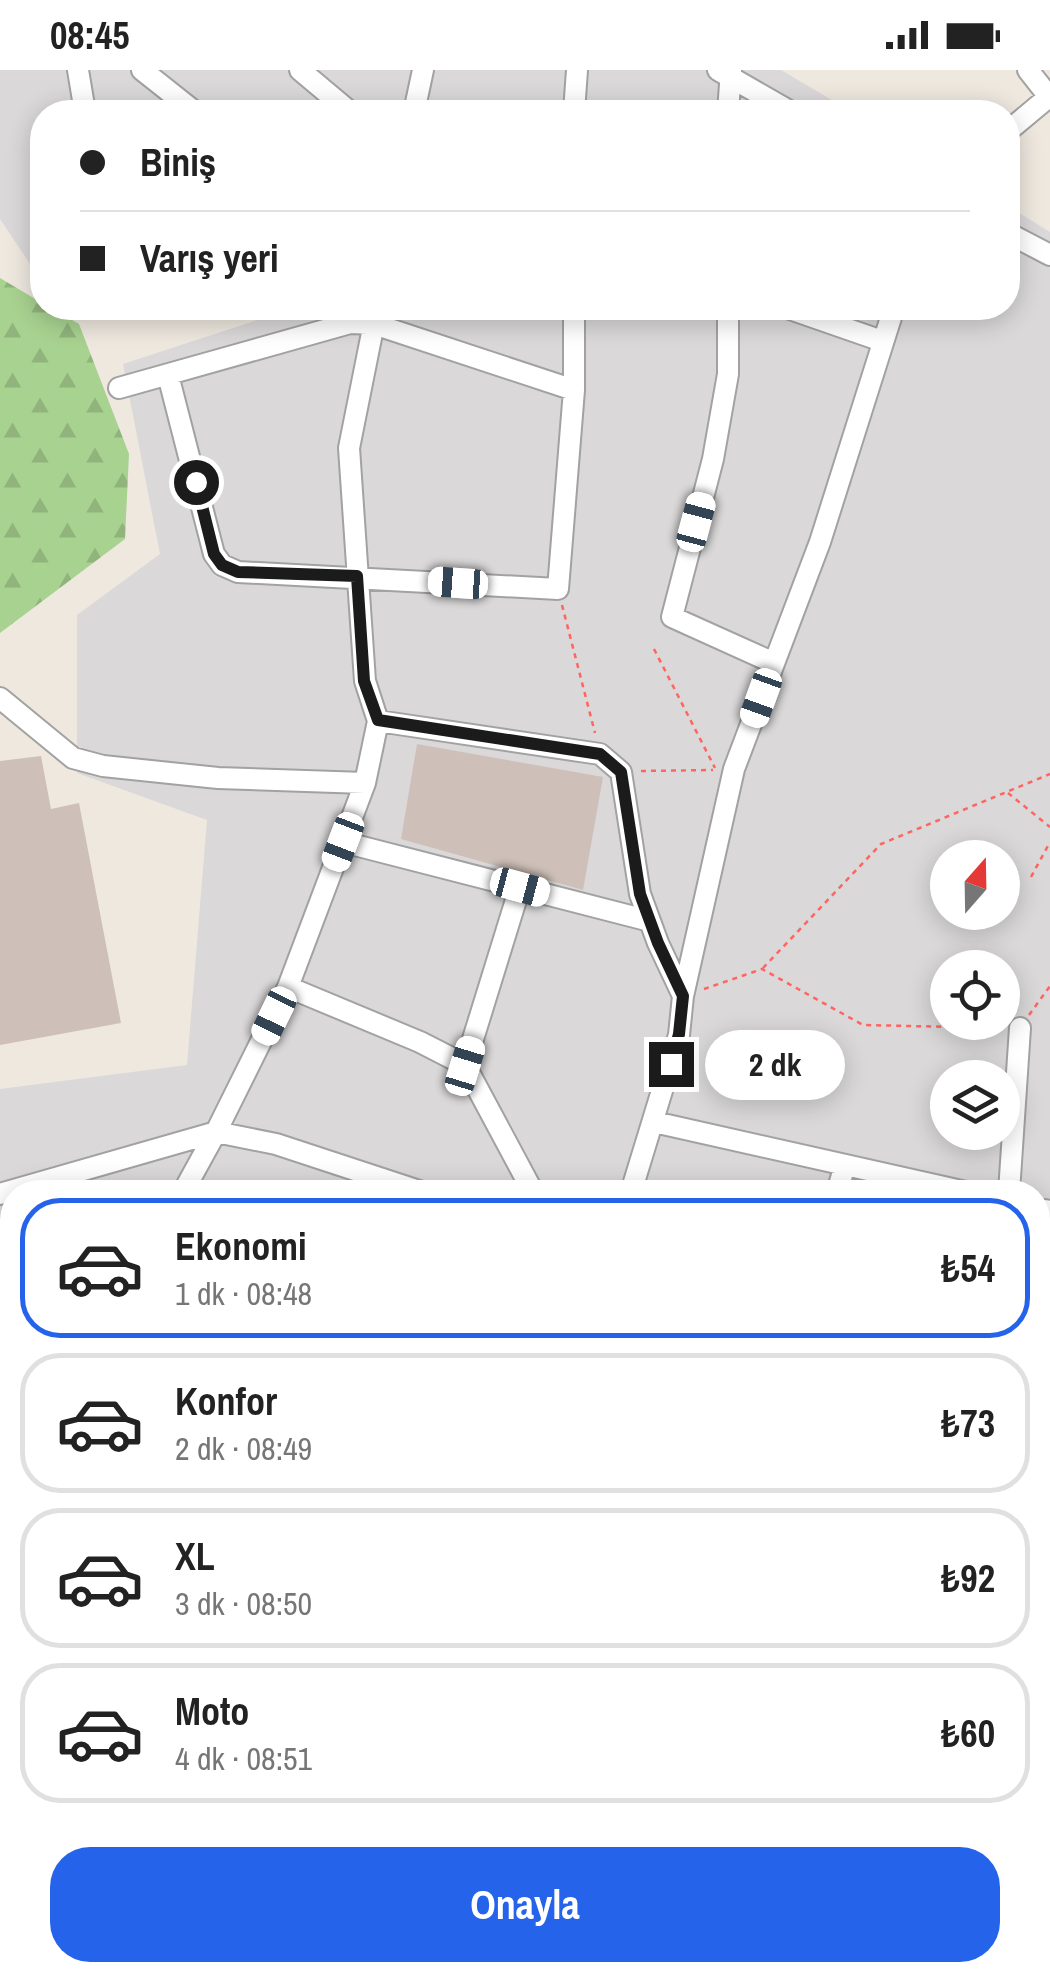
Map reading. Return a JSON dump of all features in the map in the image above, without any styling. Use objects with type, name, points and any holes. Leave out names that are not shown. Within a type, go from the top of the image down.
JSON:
[{"type":"street","points":[[78,70],[83,100]]},
{"type":"street","points":[[142,70],[180,100]]},
{"type":"street","points":[[300,70],[336,100]]},
{"type":"street","points":[[417,100],[423,70]]},
{"type":"street","points":[[575,100],[576,70]]},
{"type":"street","points":[[1020,121],[1050,97],[1028,70]]},
{"type":"street","points":[[726,72],[727,100]]},
{"type":"street","points":[[726,72],[772,100]]},
{"type":"street","points":[[1020,239],[1050,255]]},
{"type":"street","points":[[119,388],[361,320]]},
{"type":"street","points":[[190,1180],[288,987],[364,783],[378,720],[364,681],[349,448],[374,320]]},
{"type":"street","points":[[386,320],[574,390]]},
{"type":"street","points":[[168,375],[214,554],[222,565],[238,572],[558,590],[574,390],[574,320]]},
{"type":"street","points":[[728,320],[728,374],[713,459],[672,618],[774,663]]},
{"type":"street","points":[[822,320],[882,341]]},
{"type":"street","points":[[635,1180],[679,1034],[683,996],[734,769],[820,542],[890,320]]},
{"type":"street","points":[[0,698],[73,758],[103,766],[218,778],[364,783]]},
{"type":"street","points":[[378,720],[600,754],[621,772],[640,894],[683,996]]},
{"type":"street","points":[[343,842],[650,921]]},
{"type":"street","points":[[465,1066],[520,887]]},
{"type":"street","points":[[288,987],[420,1042],[465,1066],[527,1180]]},
{"type":"street","points":[[1010,1180],[1019,1040]]},
{"type":"street","points":[[654,1122],[912,1180]]},
{"type":"street","points":[[49,1180],[216,1132],[276,1144],[386,1180]]},
{"type":"street","points":[[841,1180],[845,1165]]},
{"type":"path","points":[[558,590],[600,754]]},
{"type":"path","points":[[621,772],[716,770],[654,649]]},
{"type":"path","points":[[683,996],[762,969],[882,844],[1050,774]]},
{"type":"path","points":[[1007,792],[1050,827]]},
{"type":"path","points":[[1030,877],[1050,842]]},
{"type":"path","points":[[762,969],[863,1025],[930,1026]]},
{"type":"path","points":[[1020,1028],[1050,986]]},
{"type":"shaded area","points":[[0,70],[781,70],[832,100],[30,100],[30,264],[0,219]]},
{"type":"shaded area","points":[[1020,213],[1050,232],[1050,1180],[0,1180],[0,1089],[187,1065],[207,820],[77,773],[77,615],[160,554],[123,364],[257,320],[1020,320]]},
{"type":"green space","points":[[0,278],[30,296],[30,320],[72,320],[79,324],[129,454],[125,539],[0,633]]},
{"type":"building","points":[[417,744],[603,777],[583,890],[401,839]]},
{"type":"building","points":[[41,756],[51,809],[79,803],[121,1023],[0,1045],[0,761]]},
{"type":"route","points":[[196,482],[214,554],[222,565],[238,572],[357,576],[364,681],[378,720],[600,754],[621,772],[640,894],[683,996],[671,1064]]}]
